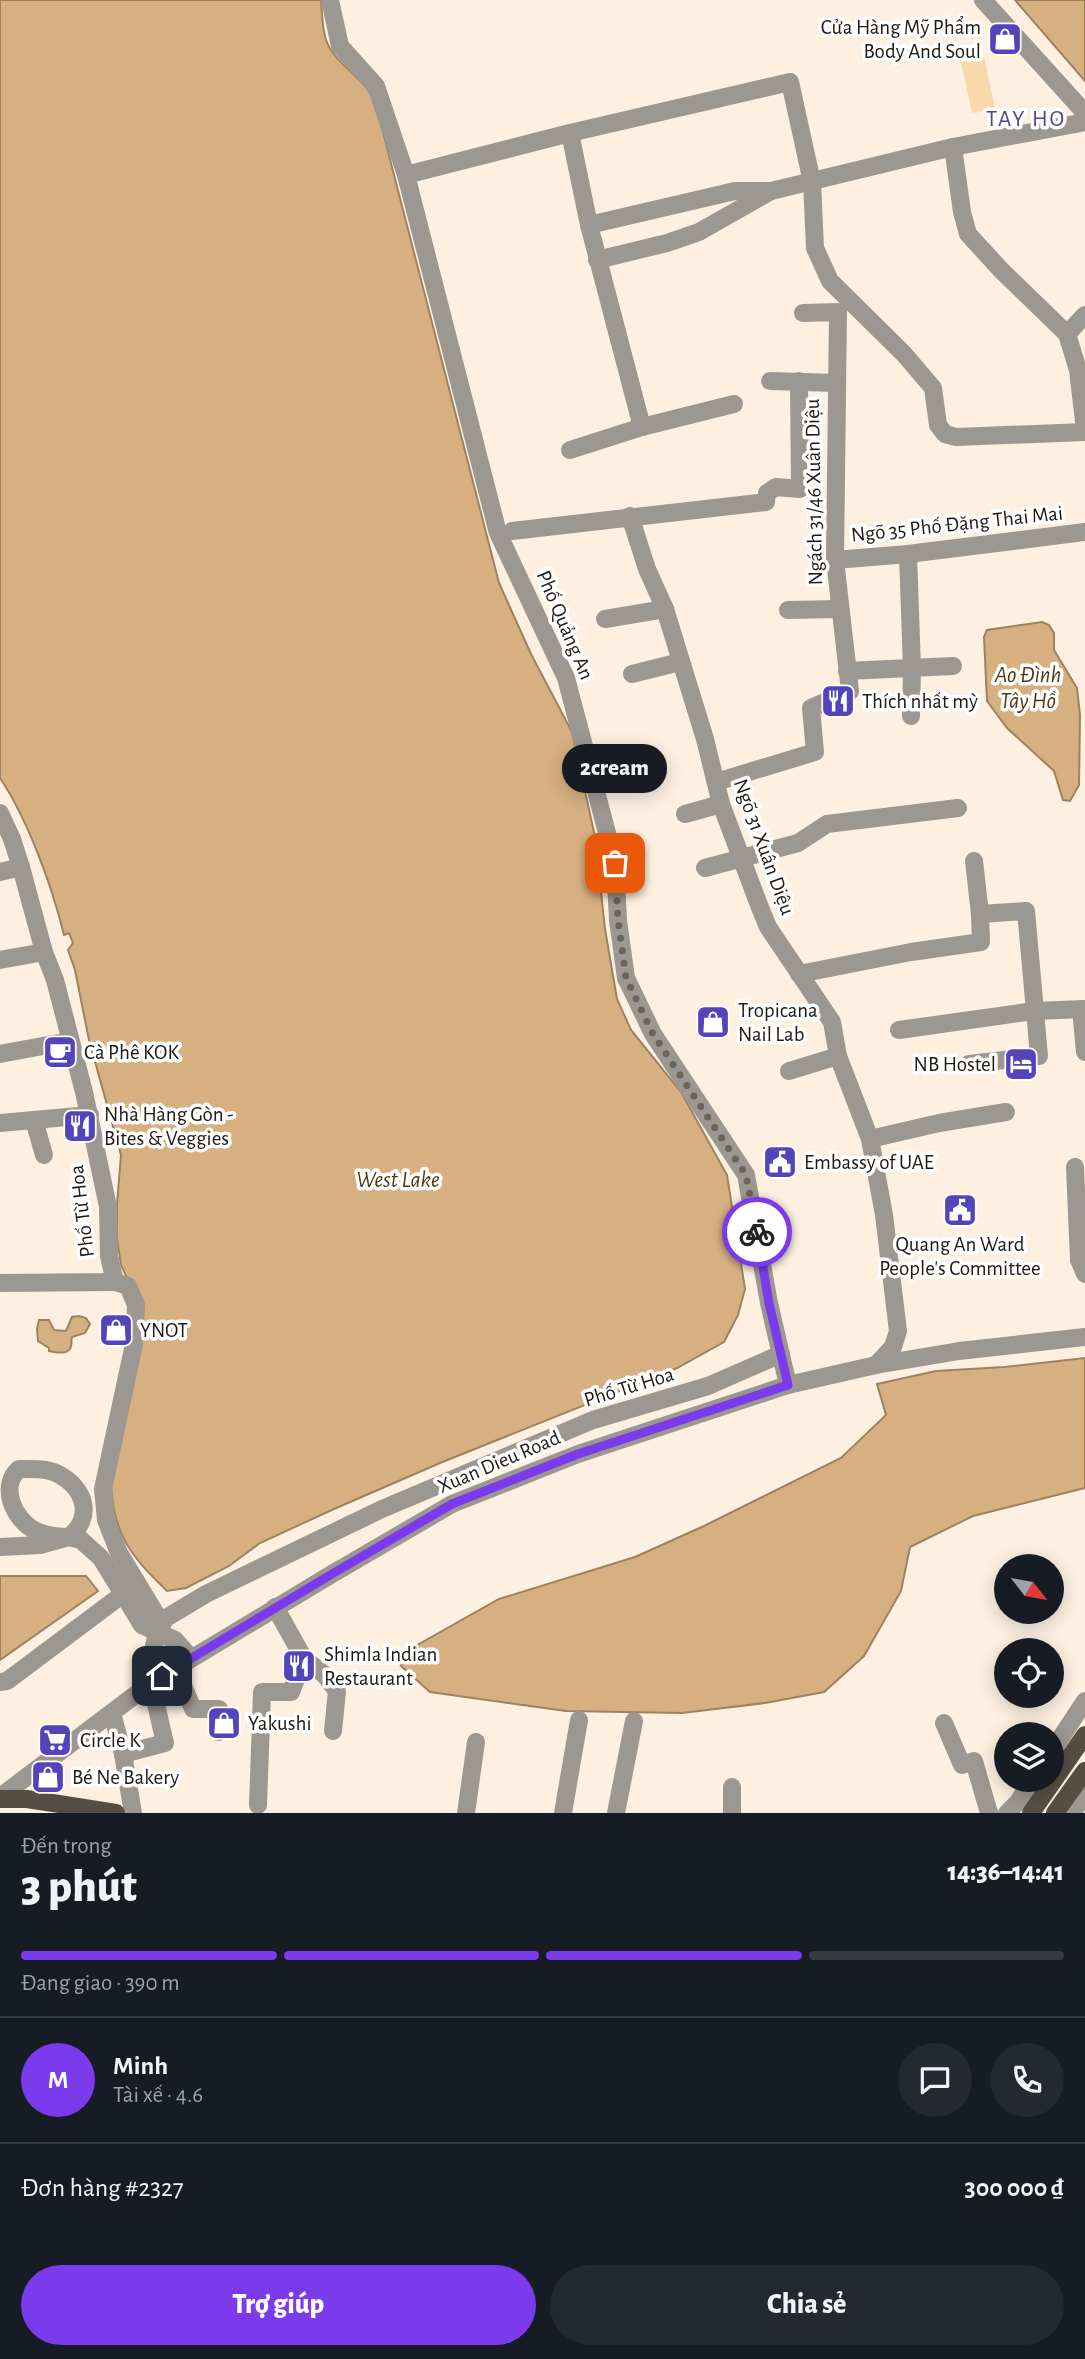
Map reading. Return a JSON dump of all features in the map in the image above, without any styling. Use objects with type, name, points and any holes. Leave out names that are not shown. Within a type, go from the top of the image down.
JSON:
[{"type":"main road","points":[[1031,1813],[1085,1735]]},
{"type":"main road","points":[[1055,1813],[1085,1771]]},
{"type":"main road","points":[[0,1798],[27,1799],[116,1813]]},
{"type":"street","name":"Phố Quảng An","points":[[330,0],[340,46],[376,86],[405,175],[498,533],[566,678],[615,863],[618,920],[626,978],[653,1034],[746,1175],[788,1385]]},
{"type":"street","points":[[983,0],[1085,113]]},
{"type":"street","points":[[405,175],[790,82],[812,182],[815,248],[830,281],[904,354],[933,388],[938,425],[945,434],[956,437],[1085,431],[1078,370],[1067,334],[968,234],[962,212],[953,147]]},
{"type":"street","points":[[589,225],[690,200],[735,191],[771,191],[953,147],[1085,122]]},
{"type":"street","points":[[570,133],[597,260],[642,426]]},
{"type":"street","points":[[597,260],[667,243],[699,232],[771,191]]},
{"type":"street","points":[[690,200],[699,232]]},
{"type":"street","name":"Ngách 31/46 Xuân Diệu","points":[[716,782],[816,751],[811,708],[850,691],[835,561],[835,383],[838,312],[803,313]]},
{"type":"street","points":[[1067,334],[1085,315]]},
{"type":"street","points":[[770,381],[835,383]]},
{"type":"street","points":[[512,531],[766,502],[767,493],[776,487],[800,489],[800,382]]},
{"type":"street","points":[[570,450],[642,426],[734,404]]},
{"type":"street","name":"Ngõ 31 Xuân Diệu","points":[[630,516],[647,569],[665,609],[705,739],[721,804],[768,927],[832,1022],[838,1056],[870,1139],[884,1214],[898,1331],[894,1347],[876,1365]]},
{"type":"street","name":"Ngõ 35 Phố Đặng Thai Mai","points":[[835,561],[1085,532]]},
{"type":"street","points":[[908,554],[911,716]]},
{"type":"street","points":[[605,619],[665,609]]},
{"type":"street","points":[[788,610],[840,609]]},
{"type":"street","points":[[632,674],[680,662]]},
{"type":"street","points":[[847,671],[953,666]]},
{"type":"street","points":[[685,814],[721,804]]},
{"type":"street","points":[[705,868],[798,843],[827,824],[958,808]]},
{"type":"street","name":"Phố Từ Hoa","points":[[0,813],[12,839],[44,952],[55,980],[90,1115],[108,1207],[109,1256],[115,1282],[128,1286],[136,1305],[134,1344],[103,1489],[106,1520],[119,1553],[157,1616],[153,1651],[163,1676]]},
{"type":"street","points":[[799,974],[911,952],[981,942],[974,861]]},
{"type":"street","points":[[0,872],[21,867]]},
{"type":"street","points":[[969,1064],[1039,1056],[1026,911],[980,914]]},
{"type":"street","points":[[0,960],[44,952]]},
{"type":"street","points":[[899,1030],[1034,1012],[1083,1009],[1085,1052]]},
{"type":"street","points":[[0,1054],[70,1041]]},
{"type":"street","points":[[789,1071],[838,1056]]},
{"type":"street","points":[[870,1139],[939,1123],[1006,1112]]},
{"type":"street","points":[[0,1123],[90,1115]]},
{"type":"street","points":[[34,1120],[44,1155]]},
{"type":"street","points":[[1075,1167],[1079,1259],[1085,1274]]},
{"type":"street","points":[[0,1283],[115,1282]]},
{"type":"street","name":"Xuan Dieu Road","points":[[0,1798],[190,1657],[452,1504],[578,1454],[788,1385],[876,1365],[959,1351],[1085,1338]]},
{"type":"street","name":"Phố Từ Hoa","points":[[157,1632],[166,1618],[206,1594],[382,1509],[593,1420],[708,1387],[780,1354]]},
{"type":"street","points":[[0,1547],[40,1545],[69,1537],[80,1527],[85,1511],[82,1496],[73,1484],[57,1474],[42,1469],[19,1469],[5,1479],[2,1487],[3,1499],[16,1517],[37,1531],[58,1537],[69,1537],[81,1540],[102,1558],[142,1625],[175,1640],[190,1657]]},
{"type":"street","points":[[0,1682],[7,1681],[123,1594]]},
{"type":"street","points":[[275,1607],[304,1659],[325,1675],[337,1691],[333,1731]]},
{"type":"street","points":[[257,1805],[262,1692],[291,1692],[304,1659]]},
{"type":"street","points":[[163,1676],[193,1709],[219,1709],[219,1732]]},
{"type":"street","points":[[123,1754],[165,1743],[163,1676]]},
{"type":"street","points":[[1064,1733],[1085,1701]]},
{"type":"street","points":[[112,1713],[134,1813]]},
{"type":"street","points":[[563,1813],[579,1720]]},
{"type":"street","points":[[616,1813],[634,1721]]},
{"type":"street","points":[[944,1723],[962,1765],[974,1761],[989,1813]]},
{"type":"street","points":[[466,1813],[476,1742]]},
{"type":"street","points":[[732,1787],[732,1813]]},
{"type":"street","points":[[1007,1813],[1024,1792]]},
{"type":"street","points":[[1072,1813],[1085,1794]]},
{"type":"shaded area","points":[[984,57],[995,108],[972,113],[961,62]]},
{"type":"water","name":"West Lake","points":[[0,0],[321,0],[324,30],[330,49],[364,85],[375,101],[499,583],[531,654],[572,732],[603,873],[601,892],[605,929],[617,999],[631,1030],[681,1092],[727,1175],[745,1289],[738,1315],[724,1342],[677,1368],[440,1463],[334,1509],[260,1543],[229,1566],[186,1588],[167,1591],[143,1567],[126,1543],[116,1517],[111,1483],[135,1361],[127,1278],[121,1265],[117,1239],[121,1155],[89,1040],[75,970],[68,950],[73,943],[69,933],[64,935],[38,854],[20,813],[0,778]]},
{"type":"water","points":[[1015,0],[1085,0],[1085,81]]},
{"type":"water","name":"Ao Đình Tây Hồ","points":[[1042,622],[1049,625],[1054,633],[1054,650],[1077,688],[1080,715],[1079,785],[1070,801],[1063,800],[1054,771],[1007,728],[987,701],[984,637],[987,630]]},
{"type":"water","points":[[72,1317],[86,1318],[90,1324],[85,1333],[72,1337],[68,1351],[49,1351],[49,1348],[38,1341],[39,1320],[49,1320],[54,1330],[66,1331]]},
{"type":"water","points":[[1085,1358],[1085,1488],[973,1516],[910,1547],[901,1591],[864,1656],[824,1692],[765,1703],[682,1713],[566,1711],[430,1692],[401,1666],[398,1656],[499,1599],[635,1557],[841,1458],[886,1415],[877,1384],[936,1371]]},
{"type":"water","points":[[0,1576],[86,1576],[98,1591],[0,1660]]},
{"type":"way so far","points":[[615,863],[618,920],[626,978],[653,1034],[746,1175],[757,1232]]},
{"type":"place","name":"Cửa Hàng Mỹ Phẩm Body And Soul","points":[[1005,39]]},
{"type":"place","name":"Thích nhất mỳ","points":[[838,701]]},
{"type":"place","name":"2cream","points":[[615,863]]},
{"type":"place","name":"Tropicana Nail Lab","points":[[713,1022]]},
{"type":"place","name":"Cà Phê KOK","points":[[60,1052]]},
{"type":"place","name":"NB Hostel","points":[[1021,1064]]},
{"type":"place","name":"Nhà Hàng Gòn - Bites & Veggies","points":[[80,1126]]},
{"type":"place","name":"Embassy of UAE","points":[[780,1162]]},
{"type":"place","name":"Quang An Ward People's Committee","points":[[960,1210]]},
{"type":"place","name":"YNOT","points":[[116,1330]]},
{"type":"place","name":"Shimla Indian Restaurant","points":[[299,1666]]},
{"type":"place","name":"Yakushi","points":[[224,1723]]},
{"type":"place","name":"Circle K","points":[[55,1740]]},
{"type":"place","name":"Bé Ne Bakery","points":[[48,1777]]},
{"type":"district","name":"TAY HO","points":[[1026,119]]},
{"type":"route","points":[[162,1676],[452,1504],[578,1454],[788,1385],[769,1303],[757,1232]]}]
